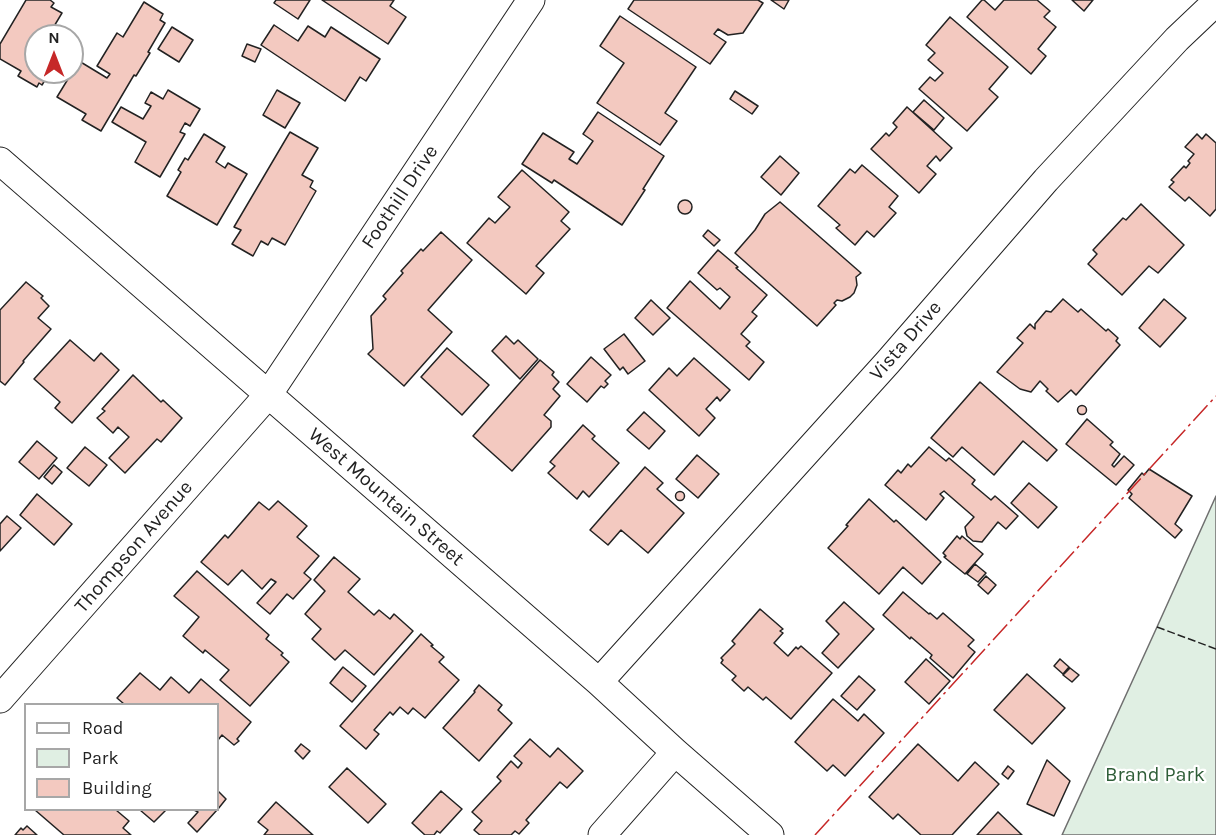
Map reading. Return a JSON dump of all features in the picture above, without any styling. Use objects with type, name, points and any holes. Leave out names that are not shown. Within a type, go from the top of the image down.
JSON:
[{"type":"street","name":"Foothill Drive","points":[[268,395],[531,0]]},
{"type":"street","name":"Vista Drive","points":[[599,682],[888,362],[1046,180],[1178,39],[1216,2]]},
{"type":"street","name":"West Mountain Street","points":[[0,161],[599,682],[770,835]]},
{"type":"street","name":"Thompson Avenue","points":[[0,699],[268,395]]},
{"type":"street","points":[[602,835],[675,752]]},
{"type":"green space","name":"Brand Park","points":[[1216,496],[1216,835],[1062,835],[1157,627]]},
{"type":"building","points":[[26,0],[50,0],[54,3],[51,7],[62,13],[55,24],[24,24],[24,79],[18,76],[21,71],[0,59],[0,44]]},
{"type":"building","points":[[276,0],[310,0],[298,19],[274,3]]},
{"type":"building","points":[[322,0],[394,0],[390,6],[406,17],[388,44]]},
{"type":"building","points":[[634,0],[758,0],[763,3],[743,33],[728,35],[718,29],[714,34],[726,42],[710,64],[628,9]]},
{"type":"building","points":[[771,0],[789,0],[784,9]]},
{"type":"building","points":[[982,0],[995,10],[1004,0],[1037,0],[1050,11],[1044,17],[1056,27],[1038,49],[1046,56],[1031,74],[967,17]]},
{"type":"building","points":[[1072,0],[1093,0],[1084,11]]},
{"type":"building","points":[[144,2],[163,14],[160,20],[165,23],[148,52],[150,53],[136,76],[134,75],[101,131],[82,120],[86,114],[57,97],[65,84],[84,84],[84,64],[107,78],[110,74],[97,66],[117,33],[123,37]]},
{"type":"building","points":[[620,16],[696,67],[665,113],[677,121],[660,145],[597,103],[624,63],[600,46]]},
{"type":"building","points":[[950,17],[1008,67],[989,89],[998,97],[967,131],[919,89],[930,77],[935,81],[943,73],[928,60],[935,53],[926,45]]},
{"type":"building","points":[[274,25],[298,41],[308,26],[325,37],[331,27],[380,59],[366,81],[360,77],[345,101],[261,45]]},
{"type":"building","points":[[172,27],[193,40],[179,62],[158,49]]},
{"type":"building","points":[[247,44],[261,49],[255,62],[242,56]]},
{"type":"building","points":[[168,90],[200,109],[190,126],[185,123],[180,132],[185,134],[160,177],[135,162],[146,142],[112,122],[121,107],[143,119],[151,106],[145,103],[151,92],[163,99]]},
{"type":"building","points":[[277,90],[300,103],[285,128],[263,115]]},
{"type":"building","points":[[735,91],[758,106],[752,114],[730,99]]},
{"type":"building","points":[[924,100],[944,118],[934,130],[913,112]]},
{"type":"building","points":[[907,107],[952,148],[940,161],[936,156],[927,166],[936,174],[919,193],[871,149],[886,133],[889,136],[897,127],[893,123]]},
{"type":"building","points":[[598,112],[664,156],[622,225],[554,180],[552,183],[522,164],[543,133],[574,152],[569,159],[577,164],[593,141],[583,134]]},
{"type":"building","points":[[290,132],[318,148],[302,175],[313,181],[310,187],[316,191],[285,245],[272,238],[268,245],[261,241],[253,256],[232,244],[241,230],[234,227]]},
{"type":"building","points":[[204,134],[225,147],[216,162],[225,168],[228,163],[247,174],[217,225],[167,196],[181,172],[178,170],[185,158],[188,160]]},
{"type":"building","points":[[1197,134],[1202,139],[1206,134],[1216,143],[1216,209],[1210,216],[1189,197],[1185,201],[1169,187],[1174,182],[1171,180],[1190,163],[1188,161],[1194,154],[1185,147]]},
{"type":"building","points":[[780,156],[799,173],[781,195],[761,177]]},
{"type":"building","points":[[862,165],[898,196],[889,207],[896,213],[874,237],[867,231],[855,245],[836,228],[840,225],[818,206],[850,169],[855,173]]},
{"type":"building","points":[[522,170],[569,212],[561,221],[570,229],[536,266],[544,273],[526,294],[467,243],[489,218],[495,223],[510,207],[498,197]]},
{"type":"building","points":[[682,200],[688,200],[692,207],[688,214],[682,214],[678,210],[678,204]]},
{"type":"building","points":[[780,202],[861,273],[856,277],[857,285],[854,293],[842,301],[837,300],[834,303],[836,305],[817,326],[735,253],[755,230],[765,214]]},
{"type":"building","points":[[1141,204],[1184,245],[1158,273],[1149,266],[1122,295],[1088,264],[1097,254],[1093,250],[1123,218],[1126,220]]},
{"type":"building","points":[[708,230],[720,240],[714,246],[703,236]]},
{"type":"building","points":[[441,232],[472,260],[428,310],[452,332],[404,386],[368,354],[373,349],[371,316],[386,299],[383,296],[403,273],[401,271]]},
{"type":"building","points":[[718,250],[767,295],[752,312],[757,316],[741,334],[750,342],[746,346],[764,362],[749,380],[667,308],[690,281],[720,309],[730,297],[720,288],[717,290],[698,273]]},
{"type":"building","points":[[26,282],[43,296],[41,298],[49,306],[38,318],[51,329],[5,385],[0,381],[0,310]]},
{"type":"building","points":[[1063,299],[1078,312],[1081,309],[1106,331],[1108,329],[1118,338],[1116,341],[1120,345],[1076,395],[1071,390],[1058,402],[1046,391],[1048,389],[1040,381],[1031,392],[1020,389],[997,372],[1023,343],[1017,338],[1030,324],[1035,329],[1035,324],[1046,311],[1051,312]]},
{"type":"building","points":[[1164,299],[1186,318],[1160,347],[1139,328]]},
{"type":"building","points":[[651,300],[670,318],[653,335],[635,318]]},
{"type":"building","points":[[624,334],[645,361],[628,374],[623,367],[620,370],[604,349]]},
{"type":"building","points":[[506,336],[514,344],[518,340],[538,359],[520,379],[492,351]]},
{"type":"building","points":[[70,340],[94,361],[101,353],[119,370],[72,423],[55,408],[60,402],[34,379]]},
{"type":"building","points":[[447,348],[489,385],[462,415],[421,377]]},
{"type":"building","points":[[591,357],[611,375],[605,381],[608,384],[604,388],[601,386],[587,402],[567,384]]},
{"type":"building","points":[[694,358],[730,390],[720,401],[717,397],[706,409],[715,418],[699,436],[649,390],[669,368],[677,376]]},
{"type":"building","points":[[540,360],[554,372],[552,375],[559,382],[553,389],[560,396],[544,415],[551,421],[551,427],[512,471],[473,436]]},
{"type":"building","points":[[133,375],[161,402],[163,400],[182,418],[161,442],[157,439],[125,473],[109,458],[129,437],[118,427],[113,433],[97,418],[105,411],[102,409]]},
{"type":"building","points":[[980,382],[1057,450],[1047,461],[1023,441],[994,475],[962,447],[953,457],[931,438]]},
{"type":"building","points":[[1082,405],[1087,410],[1082,415],[1077,410]]},
{"type":"building","points":[[644,412],[665,431],[649,449],[627,430]]},
{"type":"building","points":[[1087,419],[1113,442],[1110,445],[1120,454],[1112,465],[1114,467],[1124,456],[1134,465],[1116,485],[1066,444]]},
{"type":"building","points":[[583,425],[595,436],[592,439],[619,463],[589,497],[583,491],[577,499],[548,473],[555,466],[550,462]]},
{"type":"building","points":[[37,441],[57,458],[39,479],[19,462]]},
{"type":"building","points":[[85,447],[107,465],[89,486],[67,468]]},
{"type":"building","points":[[929,447],[946,461],[949,458],[975,480],[972,484],[991,500],[995,496],[1018,516],[1006,529],[998,522],[982,542],[973,541],[967,536],[965,527],[974,517],[944,491],[940,494],[944,498],[926,520],[885,485],[898,470],[901,473],[908,464],[911,467]]},
{"type":"building","points":[[697,455],[719,474],[698,498],[676,479]]},
{"type":"building","points":[[54,465],[62,472],[52,484],[44,477]]},
{"type":"building","points":[[645,467],[663,483],[657,489],[684,513],[648,553],[621,530],[608,545],[590,530]]},
{"type":"building","points":[[1149,469],[1192,496],[1175,524],[1182,530],[1175,538],[1129,498],[1132,494],[1128,490],[1142,473],[1144,475]]},
{"type":"building","points":[[1029,483],[1057,507],[1038,528],[1011,503]]},
{"type":"building","points":[[680,492],[684,496],[680,500],[676,496]]},
{"type":"building","points":[[37,494],[72,524],[54,545],[20,515]]},
{"type":"building","points":[[869,499],[894,522],[896,520],[941,562],[922,584],[903,567],[879,594],[828,548]]},
{"type":"building","points":[[278,501],[307,526],[297,537],[319,556],[304,573],[311,579],[293,599],[287,594],[270,614],[257,603],[276,582],[271,579],[262,589],[242,570],[228,585],[201,562],[225,535],[228,538],[259,502],[269,510]]},
{"type":"building","points":[[7,516],[21,528],[0,551],[0,524]]},
{"type":"building","points":[[957,536],[960,539],[962,536],[983,554],[965,574],[944,557],[946,556],[943,553]]},
{"type":"building","points":[[334,557],[360,579],[348,592],[374,615],[379,610],[390,619],[394,614],[413,631],[374,675],[345,650],[335,660],[312,639],[321,629],[305,614],[325,591],[314,580]]},
{"type":"building","points":[[975,564],[986,573],[978,582],[967,574]]},
{"type":"building","points":[[197,571],[269,635],[266,639],[283,653],[281,655],[289,662],[250,706],[220,680],[229,670],[205,650],[203,653],[183,636],[199,617],[174,596]]},
{"type":"building","points":[[986,576],[996,585],[988,594],[978,585]]},
{"type":"building","points":[[903,592],[937,619],[943,613],[974,640],[968,646],[975,652],[953,678],[930,658],[932,655],[883,615]]},
{"type":"building","points":[[844,602],[874,629],[838,668],[822,653],[839,634],[826,621]]},
{"type":"building","points":[[760,609],[783,629],[780,631],[783,633],[774,643],[788,656],[796,647],[798,649],[801,646],[832,673],[791,719],[766,697],[763,700],[748,687],[744,691],[732,680],[736,676],[721,663],[723,660],[721,658],[735,644],[732,641]]},
{"type":"building","points":[[421,634],[444,657],[439,662],[459,680],[425,718],[413,708],[408,714],[400,707],[393,715],[390,712],[374,730],[379,734],[366,749],[340,726]]},
{"type":"building","points":[[926,659],[950,681],[929,704],[905,682]]},
{"type":"building","points":[[1060,659],[1069,667],[1063,674],[1054,666]]},
{"type":"building","points":[[343,667],[366,686],[352,702],[330,683]]},
{"type":"building","points":[[1070,668],[1079,675],[1072,682],[1063,675]]},
{"type":"building","points":[[140,673],[160,690],[171,677],[189,693],[201,679],[251,722],[234,745],[222,735],[219,739],[219,703],[123,703],[117,698]]},
{"type":"building","points":[[1027,674],[1065,708],[1032,744],[994,710]]},
{"type":"building","points":[[859,676],[875,690],[857,710],[841,696]]},
{"type":"building","points":[[479,685],[502,705],[498,710],[512,723],[479,761],[443,728]]},
{"type":"building","points":[[833,699],[858,721],[864,714],[884,733],[845,776],[833,765],[827,771],[795,742]]},
{"type":"building","points":[[530,739],[550,757],[558,748],[583,771],[567,788],[560,782],[526,820],[529,823],[519,834],[515,831],[511,835],[480,835],[474,830],[482,821],[472,812],[501,781],[497,777],[511,761],[518,768],[522,763],[514,756]]},
{"type":"building","points":[[301,744],[310,751],[303,759],[295,751]]},
{"type":"building","points":[[918,744],[958,781],[975,762],[999,784],[952,835],[921,835],[898,814],[893,819],[869,797]]},
{"type":"building","points":[[1047,760],[1070,781],[1054,816],[1027,804]]},
{"type":"building","points":[[1008,766],[1014,771],[1008,779],[1002,774]]},
{"type":"building","points":[[347,768],[386,804],[368,823],[329,787]]},
{"type":"building","points":[[441,791],[462,809],[440,833],[437,831],[434,835],[425,835],[412,823]]},
{"type":"building","points":[[219,792],[226,799],[219,808]]},
{"type":"building","points":[[276,802],[313,835],[264,835],[268,830],[258,822]]},
{"type":"building","points":[[36,811],[117,811],[129,821],[123,828],[131,835],[64,835]]},
{"type":"building","points":[[141,811],[165,811],[154,822]]},
{"type":"building","points":[[196,811],[216,811],[197,832],[188,823],[198,812]]},
{"type":"building","points":[[998,812],[1022,835],[977,835]]},
{"type":"building","points":[[27,826],[37,835],[15,835],[21,828],[23,830]]},
{"type":"fence","points":[[1157,627],[1216,649]]},
{"type":"power","points":[[815,835],[1216,396]]}]
